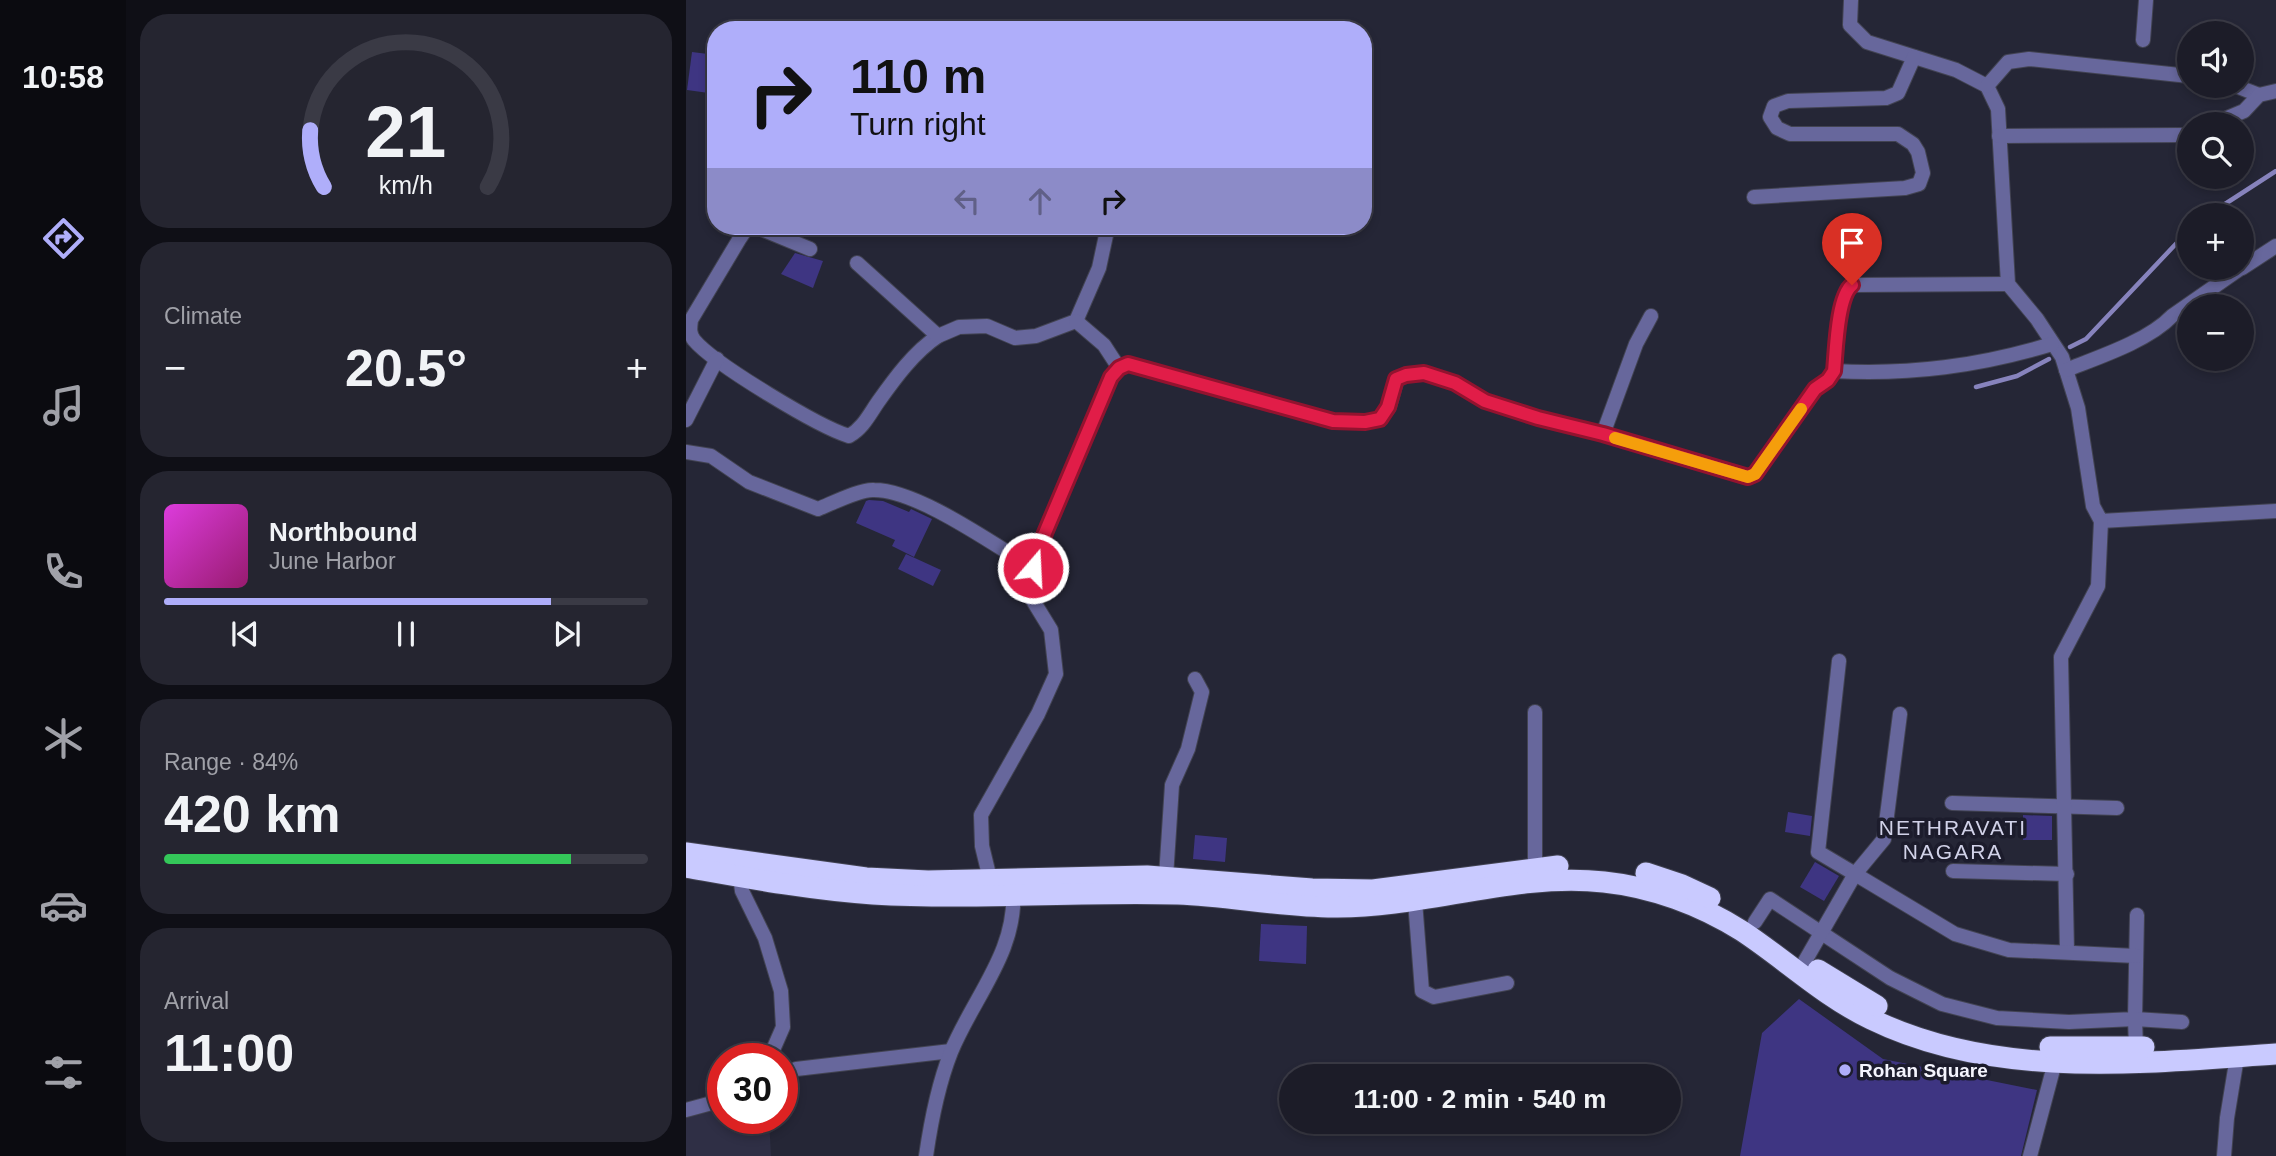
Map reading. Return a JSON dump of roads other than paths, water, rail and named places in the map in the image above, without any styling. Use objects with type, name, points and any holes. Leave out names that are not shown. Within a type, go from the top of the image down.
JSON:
[{"type":"highway","points":[[686,853],[866,878],[928,881],[990,879],[1013,886],[1182,894],[1332,907],[1415,901],[1537,882],[1575,879],[1637,886],[1676,899],[1730,923],[1839,1002],[1872,1020],[1913,1037],[1962,1051],[1998,1059],[2055,1062],[2136,1062],[2276,1055]]},
{"type":"highway","points":[[686,867],[872,894],[1166,877],[1312,889],[1373,890],[1535,867],[1575,864],[1640,872],[1682,885],[1755,922],[1805,961],[1878,1007],[1918,1023],[1966,1037],[2001,1044],[2136,1048],[2276,1041]]},
{"type":"street","points":[[1851,0],[1850,25],[1867,42],[1956,70],[1987,86],[1998,109],[2008,284],[2037,318],[2062,357],[2078,408],[2094,506],[2101,522],[2098,586],[2061,657],[2067,951]]},
{"type":"street","points":[[2143,40],[2146,0]]},
{"type":"street","points":[[1754,197],[1905,188],[1919,184],[1923,173],[1918,152],[1913,144],[1898,134],[1790,134],[1777,128],[1770,117],[1774,106],[1788,101],[1886,98],[1898,93],[1914,57]]},
{"type":"street","points":[[1987,86],[2008,62],[2029,60],[2177,75]]},
{"type":"street","points":[[2242,112],[2259,95],[2276,91]]},
{"type":"street","points":[[2254,93],[2259,95]]},
{"type":"street","points":[[1999,136],[2177,135]]},
{"type":"street","points":[[742,235],[691,320],[689,330],[692,338],[718,359],[833,431],[849,436],[859,430],[923,346],[938,336],[959,327],[987,326],[1015,338],[1037,336],[1076,321],[1099,268],[1106,235]]},
{"type":"street","points":[[777,235],[810,248]]},
{"type":"street","points":[[2254,260],[2276,246]]},
{"type":"street","points":[[857,263],[938,336]]},
{"type":"street","points":[[2066,370],[2112,351],[2163,325],[2224,280]]},
{"type":"street","points":[[990,879],[982,846],[981,815],[1038,714],[1056,674],[1051,630],[1032,599],[1033,568],[1111,377],[1119,368],[1128,364],[1333,421],[1365,422],[1380,419],[1396,379],[1424,373],[1455,383],[1485,401],[1748,477],[1755,474],[1815,389],[1828,380],[1834,371],[1846,289],[1852,285],[2008,284]]},
{"type":"street","points":[[1603,434],[1636,344],[1651,316]]},
{"type":"street","points":[[1076,321],[1104,345],[1119,368]]},
{"type":"street","points":[[1834,371],[1878,373],[1955,366],[1999,360],[2052,344]]},
{"type":"street","points":[[686,420],[718,359]]},
{"type":"street","points":[[686,452],[711,456],[749,482],[818,509],[873,489],[904,495],[964,526],[1033,568]]},
{"type":"street","points":[[2101,522],[2276,511]]},
{"type":"street","points":[[1839,660],[1818,852],[1955,934],[2009,950],[2136,956]]},
{"type":"street","points":[[1166,877],[1172,786],[1188,749],[1202,692],[1195,679]]},
{"type":"street","points":[[1535,712],[1535,867]]},
{"type":"street","points":[[1805,961],[1855,874],[1884,839],[1900,714]]},
{"type":"street","points":[[1952,803],[2117,808]]},
{"type":"street","points":[[1953,871],[2067,874]]},
{"type":"street","points":[[740,876],[742,891],[765,937],[781,991],[783,1027],[776,1043]]},
{"type":"street","points":[[926,1156],[932,1115],[951,1051],[1000,958],[1012,926],[1013,886]]},
{"type":"street","points":[[1755,922],[1770,899],[1890,978],[1942,1004],[1997,1018],[2069,1022],[2135,1019],[2182,1022]]},
{"type":"street","points":[[1415,901],[1422,990],[1434,997],[1507,983]]},
{"type":"street","points":[[2136,1048],[2137,915]]},
{"type":"street","points":[[798,1069],[951,1051]]},
{"type":"street","points":[[2224,1156],[2237,1057]]},
{"type":"street","points":[[2029,1156],[2055,1062]]},
{"type":"street","points":[[686,1110],[707,1104]]},
{"type":"waterway","points":[[2227,203],[2276,171]]},
{"type":"waterway","points":[[2070,347],[2086,339],[2177,243]]},
{"type":"waterway","points":[[1976,387],[2017,376],[2049,359]]},
{"type":"place","name":"Rohan Square","points":[[1845,1070]]},
{"type":"district","name":"NETHRAVATI NAGARA","points":[[1953,840]]}]
